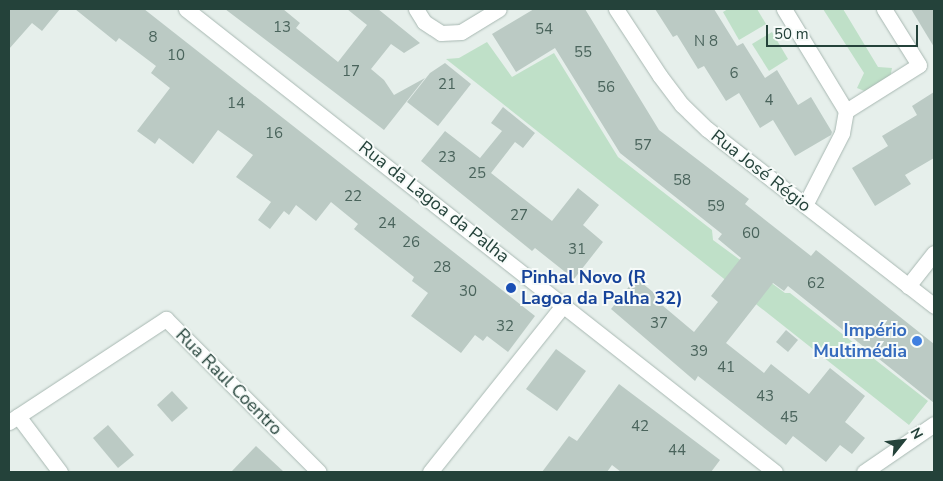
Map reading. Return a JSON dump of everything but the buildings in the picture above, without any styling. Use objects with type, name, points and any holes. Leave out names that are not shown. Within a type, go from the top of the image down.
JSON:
[{"type":"street","name":"Rua da Lagoa da Palha","points":[[186,9],[564,304],[775,472]]},
{"type":"street","points":[[416,9],[424,22],[441,33],[461,32],[499,9]]},
{"type":"street","name":"Rua José Régio","points":[[616,9],[682,105],[707,129],[934,306]]},
{"type":"street","points":[[784,9],[846,110],[842,134],[805,205]]},
{"type":"street","points":[[846,110],[920,65],[884,9]]},
{"type":"street","points":[[908,286],[934,253]]},
{"type":"street","points":[[430,472],[564,304]]},
{"type":"street","name":"Rua Raul Coentro","points":[[13,419],[166,319],[319,472]]},
{"type":"street","points":[[13,419],[60,472]]},
{"type":"street","points":[[864,472],[934,424]]},
{"type":"green space","points":[[728,9],[757,9],[766,24],[739,40],[723,12]]},
{"type":"green space","points":[[823,9],[843,9],[878,67],[892,68],[890,78],[867,92],[857,88],[864,73]]},
{"type":"green space","points":[[772,32],[788,59],[769,71],[752,44]]},
{"type":"green space","points":[[487,42],[512,77],[554,53],[618,157],[712,230],[713,240],[785,293],[790,293],[928,401],[909,425],[446,59],[459,58]]},
{"type":"place","name":"Pinhal Novo (R Lagoa da Palha 32)","points":[[511,288]]},
{"type":"place","name":"Império Multimédia","points":[[917,341]]}]
